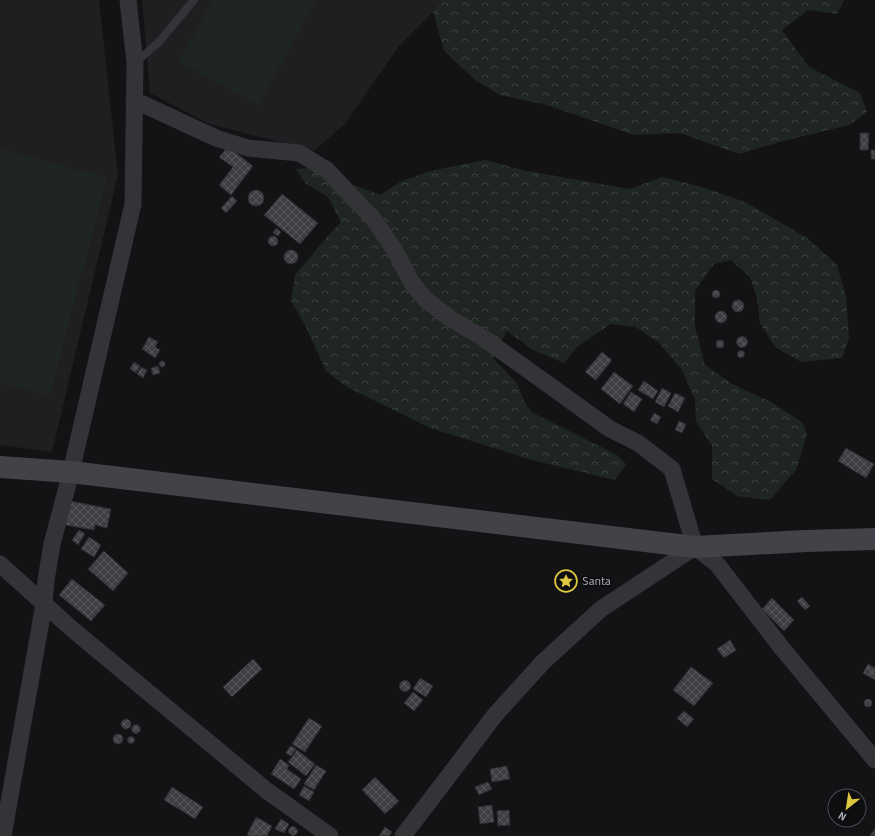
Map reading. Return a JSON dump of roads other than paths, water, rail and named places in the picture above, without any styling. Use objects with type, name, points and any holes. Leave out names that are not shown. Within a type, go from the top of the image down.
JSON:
[{"type":"main road","points":[[0,466],[71,472],[695,547],[875,539]]},
{"type":"street","points":[[3,836],[44,604],[52,544],[71,472],[133,204],[135,63],[128,0]]},
{"type":"street","points":[[134,100],[216,138],[248,148],[299,153],[327,170],[374,220],[394,249],[412,283],[426,300],[451,319],[485,338],[610,429],[638,444],[672,469],[695,547],[716,564],[781,647],[875,760]]},
{"type":"street","points":[[403,836],[495,715],[543,662],[600,609],[695,547]]},
{"type":"street","points":[[0,564],[72,629],[266,790],[330,836]]},
{"type":"lane","points":[[135,63],[159,42],[194,0]]},
{"type":"place","name":"Santa","points":[[566,581]]}]
